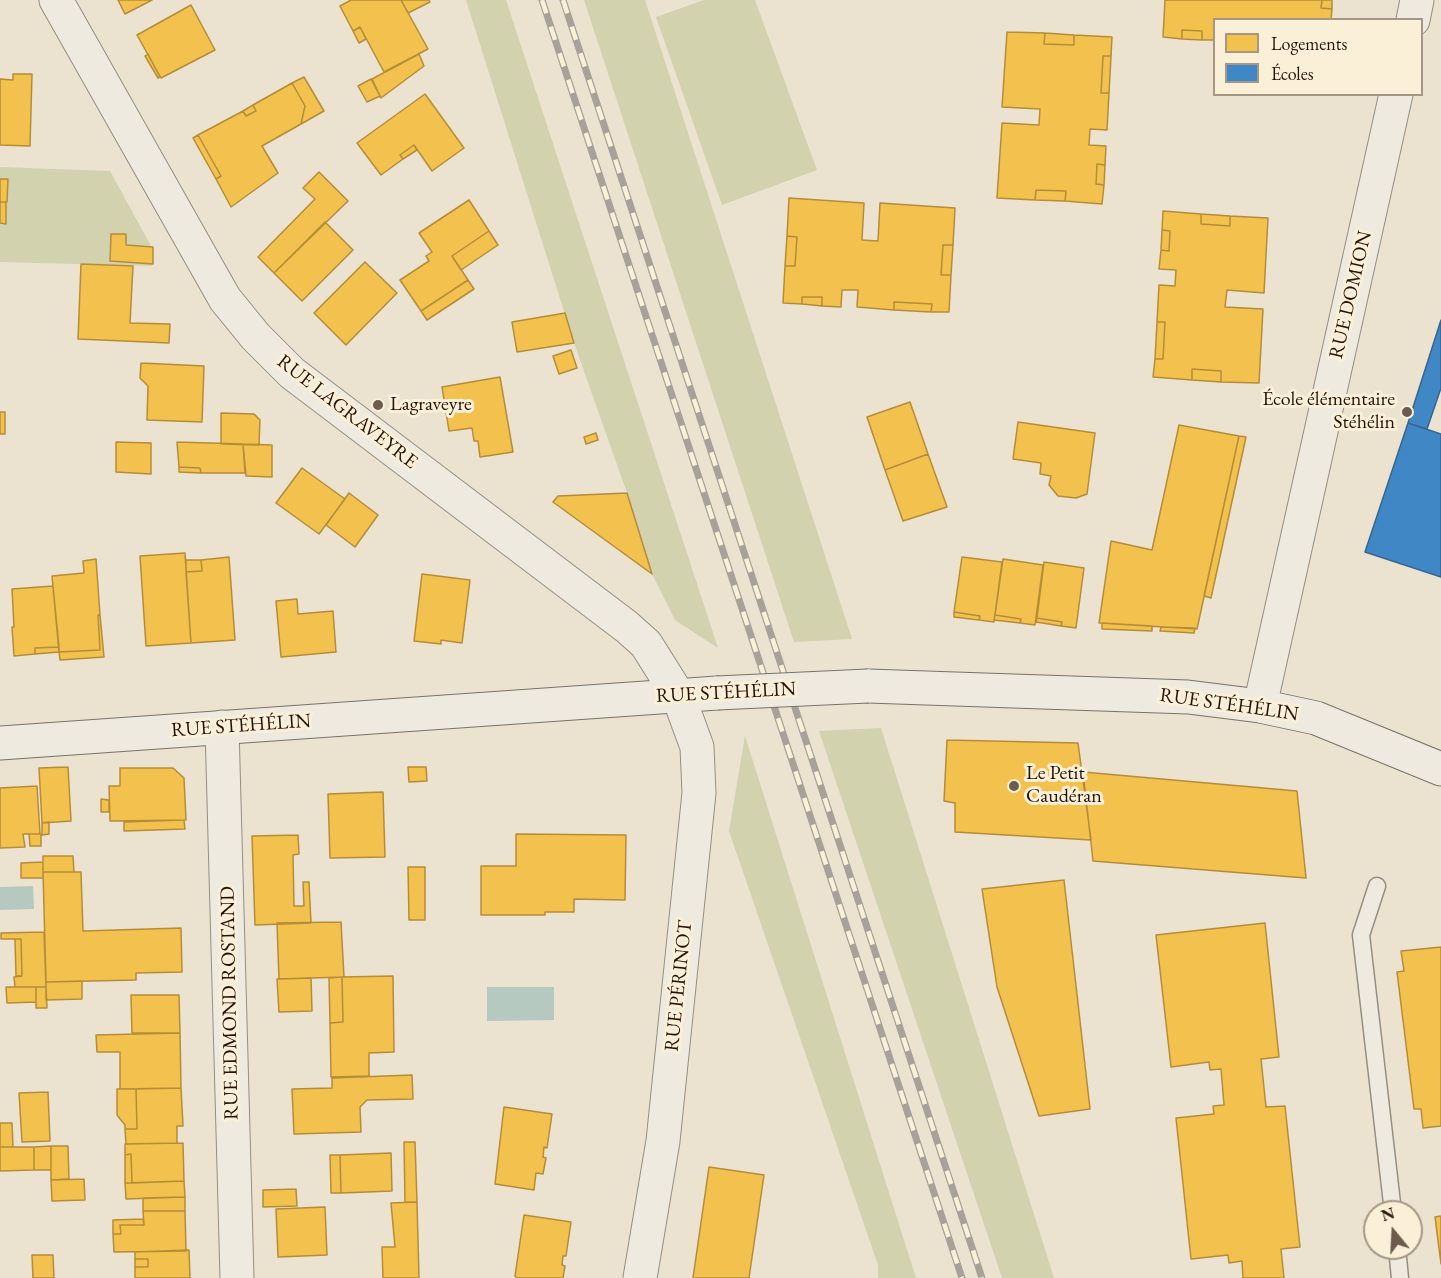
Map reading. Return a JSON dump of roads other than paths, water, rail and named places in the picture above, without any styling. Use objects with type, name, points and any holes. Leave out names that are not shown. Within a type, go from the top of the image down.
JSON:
[{"type":"street","name":"RUE LAGRAVEYRE","points":[[56,0],[225,298],[256,337],[292,373],[627,627],[646,644],[678,695]]},
{"type":"street","points":[[1413,18],[1417,0]]},
{"type":"street","name":"RUE DOMION","points":[[1260,706],[1396,96]]},
{"type":"street","name":"RUE STÉHÉLIN","points":[[0,743],[678,695],[868,686],[1188,696],[1260,706],[1316,718],[1441,769]]},
{"type":"street","name":"RUE PÉRINOT","points":[[640,1278],[663,1141],[699,793],[698,747],[678,695]]},
{"type":"street","name":"RUE EDMOND ROSTAND","points":[[222,727],[237,1278]]},
{"type":"lane","points":[[1377,886],[1361,935],[1392,1200]]},
{"type":"lane","points":[[1398,1260],[1400,1278]]},
{"type":"railway","points":[[542,0],[962,1278]]},
{"type":"railway","points":[[563,0],[982,1278]]},
{"type":"place","name":"Lagraveyre","points":[[378,405]]},
{"type":"place","name":"École élémentaire Stéhélin","points":[[1407,412]]},
{"type":"place","name":"Le Petit Caudéran","points":[[1014,786]]}]
